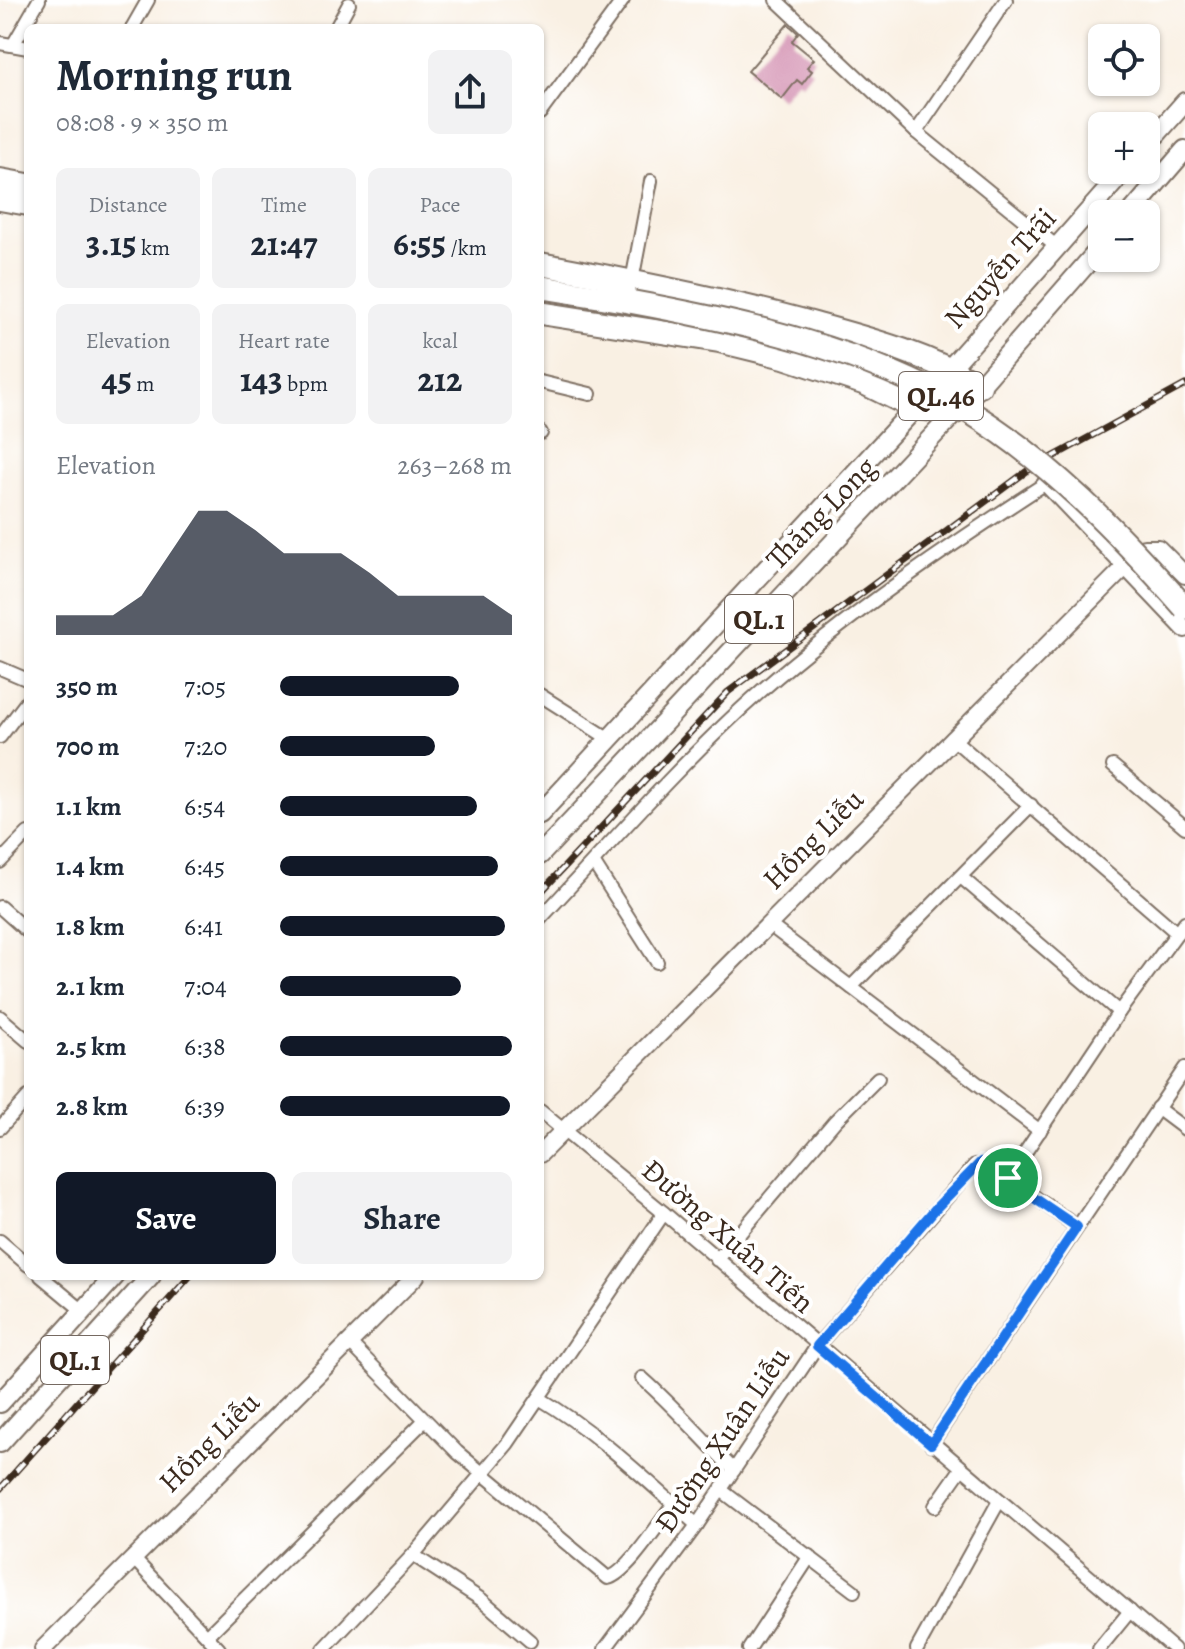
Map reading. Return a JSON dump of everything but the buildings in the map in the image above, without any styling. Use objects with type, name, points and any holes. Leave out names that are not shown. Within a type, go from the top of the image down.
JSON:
[{"type":"highway","points":[[0,180],[24,184]]},
{"type":"highway","points":[[0,199],[24,203]]},
{"type":"highway","points":[[544,265],[632,292],[723,299],[902,347],[949,367],[980,386]]},
{"type":"highway","name":"QL.46","points":[[544,287],[632,292],[854,357],[954,404],[1018,445],[1063,482],[1185,608]]},
{"type":"highway","points":[[544,314],[719,341],[784,357],[866,384],[915,408],[956,412]]},
{"type":"main road","points":[[1160,130],[1185,102]]},
{"type":"main road","points":[[1142,200],[1185,150]]},
{"type":"main road","name":"Nguyễn Trãi","points":[[949,367],[1113,184]]},
{"type":"main road","name":"Nguyễn Trãi","points":[[980,386],[1088,262]]},
{"type":"main road","name":"Thăng Long","points":[[544,810],[915,408],[949,367]]},
{"type":"main road","name":"Thăng Long","points":[[544,851],[980,386]]},
{"type":"main road","name":"QL.1","points":[[3,1394],[111,1280]]},
{"type":"main road","name":"QL.1","points":[[0,1443],[147,1280]]},
{"type":"street","points":[[6,44],[39,0]]},
{"type":"street","points":[[134,24],[148,0]]},
{"type":"street","points":[[544,108],[623,0]]},
{"type":"street","points":[[776,0],[916,132],[1057,247]]},
{"type":"street","points":[[916,132],[1006,0]]},
{"type":"street","points":[[338,24],[349,4]]},
{"type":"street","points":[[632,292],[651,181]]},
{"type":"street","points":[[544,383],[590,394]]},
{"type":"street","points":[[544,915],[710,739],[806,652],[920,564],[1046,483],[1185,629]]},
{"type":"street","points":[[1127,565],[1144,548],[1152,546],[1185,575]]},
{"type":"street","name":"Hồng Liễu","points":[[544,1150],[591,1099],[1127,565]]},
{"type":"street","points":[[0,668],[24,678]]},
{"type":"street","points":[[544,698],[608,738]]},
{"type":"street","points":[[0,737],[24,705]]},
{"type":"street","points":[[952,738],[1181,928],[1119,1012],[1008,1178],[1077,1227]]},
{"type":"street","points":[[1113,766],[1185,827]]},
{"type":"street","points":[[851,987],[1031,805]]},
{"type":"street","points":[[0,862],[24,837]]},
{"type":"street","points":[[593,862],[657,962]]},
{"type":"street","points":[[962,878],[1119,1012]]},
{"type":"street","points":[[0,907],[24,928]]},
{"type":"street","points":[[768,924],[1040,1131]]},
{"type":"street","points":[[0,1017],[24,1038]]},
{"type":"street","points":[[931,1444],[1185,1068]]},
{"type":"street","points":[[717,1260],[835,1121],[878,1078]]},
{"type":"street","points":[[0,1128],[24,1101]]},
{"type":"street","points":[[1157,1108],[1185,1129]]},
{"type":"street","name":"Đường Xuân Tiến","points":[[544,1114],[664,1213],[1174,1649]]},
{"type":"street","name":"Đường Xuân Liễu","points":[[605,1649],[697,1525],[817,1346],[975,1165],[985,1164],[1008,1178]]},
{"type":"street","points":[[324,1649],[483,1475],[664,1213]]},
{"type":"street","points":[[0,1241],[24,1262]]},
{"type":"street","points":[[46,1280],[83,1311]]},
{"type":"street","name":"Hồng Liễu","points":[[43,1649],[412,1280]]},
{"type":"street","points":[[350,1343],[483,1475],[608,1578],[617,1575],[628,1563],[674,1504]]},
{"type":"street","points":[[642,1378],[680,1411],[694,1432],[734,1470]]},
{"type":"street","points":[[539,1398],[607,1442],[634,1471],[697,1525]]},
{"type":"street","points":[[207,1636],[425,1420]]},
{"type":"street","points":[[935,1506],[961,1469]]},
{"type":"street","points":[[721,1490],[854,1591]]},
{"type":"street","points":[[917,1649],[999,1501]]},
{"type":"street","points":[[413,1555],[482,1600],[530,1641]]},
{"type":"street","points":[[749,1649],[810,1556]]},
{"type":"street","points":[[133,1558],[219,1649]]},
{"type":"street","points":[[1099,1649],[1130,1611]]},
{"type":"railway","points":[[544,889],[728,692],[1027,471],[1185,385]]},
{"type":"railway","points":[[0,1489],[186,1280]]},
{"type":"route","points":[[981,1162],[1008,1178],[1077,1227],[931,1444],[817,1346],[975,1165],[981,1162]]}]
